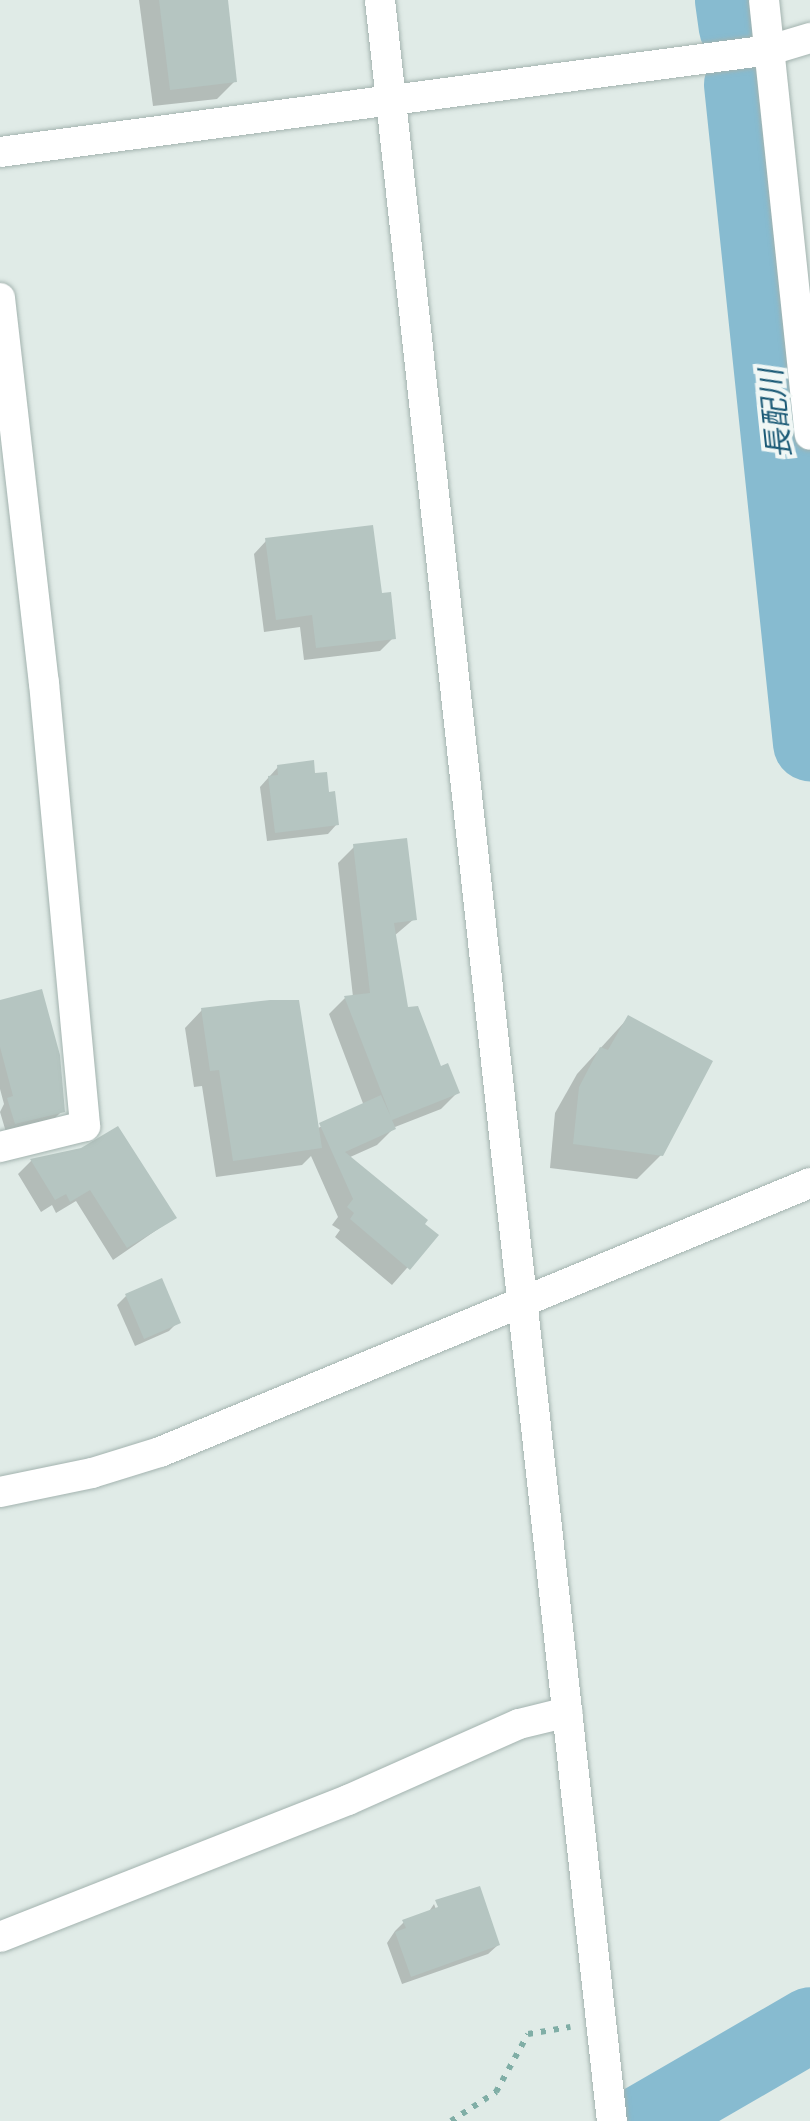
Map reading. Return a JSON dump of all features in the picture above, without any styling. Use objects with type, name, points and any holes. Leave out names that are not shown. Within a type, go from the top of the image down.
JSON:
[{"type":"street","points":[[380,0],[612,2121]]},
{"type":"street","points":[[764,0],[770,86],[810,435]]},
{"type":"street","points":[[0,152],[770,50],[810,38]]},
{"type":"street","points":[[0,298],[44,683],[85,1126],[0,1147]]},
{"type":"street","points":[[0,1492],[160,1452],[810,1183]]},
{"type":"street","points":[[0,1936],[331,1807],[519,1724],[568,1712]]},
{"type":"path","points":[[451,2121],[496,2092],[534,2030],[602,2037]]},
{"type":"building","points":[[159,0],[228,0],[237,82],[170,90]]},
{"type":"building","points":[[373,525],[382,593],[391,592],[396,639],[316,648],[312,615],[276,620],[265,538]]},
{"type":"building","points":[[314,760],[315,773],[327,772],[329,792],[335,791],[339,825],[275,833],[268,776],[278,775],[277,765]]},
{"type":"building","points":[[407,838],[417,920],[394,923],[408,1007],[418,1006],[441,1066],[448,1063],[460,1093],[392,1120],[396,1129],[345,1152],[428,1220],[425,1224],[439,1235],[410,1270],[350,1219],[354,1213],[347,1207],[353,1199],[319,1123],[381,1095],[391,1117],[344,996],[370,993],[353,844]]},
{"type":"building","points":[[42,989],[60,1055],[65,1112],[15,1124],[7,1098],[13,1096],[0,1047],[0,1000]]},
{"type":"building","points":[[299,1000],[322,1148],[233,1161],[219,1070],[210,1071],[201,1008]]},
{"type":"building","points":[[628,1015],[713,1061],[663,1156],[573,1144],[579,1087],[600,1047],[608,1050]]},
{"type":"building","points":[[118,1126],[177,1218],[127,1248],[90,1190],[70,1202],[66,1194],[55,1200],[30,1159],[81,1148]]},
{"type":"building","points":[[162,1278],[181,1323],[144,1339],[125,1294]]},
{"type":"building","points":[[480,1886],[500,1945],[411,1977],[395,1932],[406,1928],[402,1920],[438,1907],[435,1900]]},
{"type":"waterway","name":"長配川","points":[[732,0],[736,27]]},
{"type":"waterway","name":"長配川","points":[[741,84],[810,743]]},
{"type":"waterway","points":[[643,2121],[810,2024]]}]
